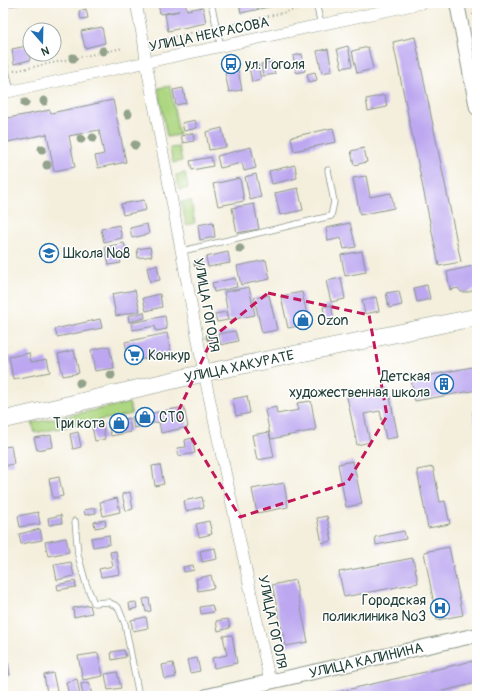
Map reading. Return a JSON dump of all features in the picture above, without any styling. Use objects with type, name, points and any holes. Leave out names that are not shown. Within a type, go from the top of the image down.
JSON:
[{"type":"main road","name":"УЛИЦА ХАКУРАТЕ","points":[[3,420],[204,373],[477,317]]},
{"type":"street","name":"УЛИЦА ГОГОЛЯ","points":[[136,3],[204,373],[270,682]]},
{"type":"street","name":"УЛИЦА НЕКРАСОВА","points":[[7,92],[422,3]]},
{"type":"street","points":[[457,3],[477,108]]},
{"type":"street","name":"УЛИЦА КАЛИНИНА","points":[[207,696],[256,691],[270,682],[477,635]]},
{"type":"lane","points":[[211,3],[220,46]]},
{"type":"lane","points":[[316,4],[321,25]]},
{"type":"lane","points":[[3,58],[6,73],[7,92]]},
{"type":"lane","points":[[182,251],[331,216],[334,202],[328,170]]},
{"type":"lane","points":[[75,520],[78,555],[86,584],[94,603],[108,602],[118,607],[125,624],[139,696]]},
{"type":"path","points":[[163,39],[217,28],[316,4]]},
{"type":"path","points":[[6,73],[123,48]]},
{"type":"highlighted area","points":[[268,293],[369,315],[387,416],[347,483],[240,517],[177,414],[213,337]]},
{"type":"green space","points":[[170,86],[179,135],[167,137],[158,88]]},
{"type":"green space","points":[[179,147],[182,161],[173,163],[170,148]]},
{"type":"green space","points":[[185,173],[188,188],[179,190],[176,175]]},
{"type":"green space","points":[[191,201],[195,223],[186,225],[181,202]]},
{"type":"green space","points":[[129,403],[132,414],[35,433],[32,423]]},
{"type":"building","points":[[3,3],[21,3],[21,4],[3,7]]},
{"type":"building","points":[[158,3],[185,3],[187,10],[203,7],[206,23],[168,31],[165,14],[179,11],[160,14]]},
{"type":"building","points":[[239,3],[283,3],[283,4],[241,13]]},
{"type":"building","points":[[86,9],[88,18],[81,19],[79,11]]},
{"type":"building","points":[[102,27],[105,43],[85,48],[81,31]]},
{"type":"building","points":[[415,37],[461,262],[439,266],[393,42]]},
{"type":"building","points":[[348,46],[352,66],[342,68],[337,49]]},
{"type":"building","points":[[22,47],[22,62],[14,64],[12,49]]},
{"type":"building","points":[[368,47],[373,69],[357,73],[352,51]]},
{"type":"building","points":[[328,49],[332,71],[322,73],[317,51]]},
{"type":"building","points":[[302,54],[305,71],[296,73],[293,56]]},
{"type":"building","points":[[272,62],[275,74],[263,76],[261,64]]},
{"type":"building","points":[[258,65],[261,80],[252,82],[249,67]]},
{"type":"building","points":[[238,70],[242,90],[229,92],[225,73]]},
{"type":"building","points":[[315,72],[317,80],[309,82],[307,74]]},
{"type":"building","points":[[183,88],[186,103],[176,105],[173,90]]},
{"type":"building","points":[[385,95],[387,107],[368,111],[366,99]]},
{"type":"building","points":[[113,100],[126,162],[98,168],[95,156],[104,154],[99,130],[69,136],[75,167],[54,171],[47,134],[3,143],[3,119],[50,110],[51,113]]},
{"type":"building","points":[[195,120],[197,128],[184,131],[182,123]]},
{"type":"building","points":[[222,128],[226,147],[209,150],[206,132]]},
{"type":"building","points":[[333,128],[336,142],[294,151],[291,137]]},
{"type":"building","points":[[193,133],[194,141],[183,143],[181,136]]},
{"type":"building","points":[[251,147],[256,168],[244,171],[242,163],[220,168],[217,156]]},
{"type":"building","points":[[364,148],[367,162],[354,165],[351,151]]},
{"type":"building","points":[[211,157],[213,166],[192,170],[190,161]]},
{"type":"building","points":[[295,165],[297,178],[272,184],[269,171]]},
{"type":"building","points":[[256,174],[261,197],[250,200],[245,177]]},
{"type":"building","points":[[366,176],[370,197],[391,193],[394,208],[360,215],[353,178]]},
{"type":"building","points":[[240,178],[244,201],[218,206],[213,184]]},
{"type":"building","points":[[298,188],[303,210],[280,215],[275,193]]},
{"type":"building","points":[[144,200],[146,210],[123,215],[121,204]]},
{"type":"building","points":[[254,204],[259,229],[237,233],[232,208]]},
{"type":"building","points":[[213,222],[215,237],[200,240],[198,225]]},
{"type":"building","points":[[350,223],[356,247],[344,249],[341,238],[328,241],[326,228]]},
{"type":"building","points":[[147,224],[149,234],[132,238],[130,228]]},
{"type":"building","points":[[119,225],[122,238],[104,242],[101,229]]},
{"type":"building","points":[[124,243],[127,253],[119,255],[121,263],[109,265],[105,247]]},
{"type":"building","points":[[150,247],[152,256],[138,258],[137,249]]},
{"type":"building","points":[[362,251],[366,272],[345,276],[341,255]]},
{"type":"building","points":[[228,252],[230,263],[208,267],[206,257]]},
{"type":"building","points":[[266,260],[270,279],[241,285],[237,266]]},
{"type":"building","points":[[157,265],[160,280],[150,282],[147,267]]},
{"type":"building","points":[[477,265],[477,284],[475,289],[469,292],[461,292],[458,288],[450,290],[447,272]]},
{"type":"building","points":[[235,278],[237,287],[214,292],[212,283]]},
{"type":"building","points":[[341,278],[345,299],[331,302],[326,281]]},
{"type":"building","points":[[427,285],[430,299],[417,302],[414,288]]},
{"type":"building","points":[[249,287],[255,315],[229,320],[224,292]]},
{"type":"building","points":[[135,290],[140,311],[116,316],[112,294]]},
{"type":"building","points":[[399,291],[402,305],[389,308],[386,293]]},
{"type":"building","points":[[302,292],[309,324],[288,328],[281,296]]},
{"type":"building","points":[[160,294],[162,307],[146,311],[143,298]]},
{"type":"building","points":[[269,295],[277,330],[262,333],[254,298]]},
{"type":"building","points":[[376,297],[379,311],[365,314],[362,300]]},
{"type":"building","points":[[331,305],[334,320],[326,322],[323,307]]},
{"type":"building","points":[[144,312],[145,318],[129,322],[128,316]]},
{"type":"building","points":[[226,312],[228,320],[217,322],[215,314]]},
{"type":"building","points":[[165,316],[167,329],[156,331],[155,326],[133,330],[131,323]]},
{"type":"building","points":[[100,319],[102,328],[57,337],[55,329]]},
{"type":"building","points":[[235,331],[238,341],[221,345],[218,334]]},
{"type":"building","points":[[167,333],[171,353],[129,362],[125,342]]},
{"type":"building","points":[[109,346],[114,368],[95,371],[91,350]]},
{"type":"building","points":[[74,350],[79,373],[63,376],[58,354]]},
{"type":"building","points":[[29,353],[31,362],[47,359],[50,372],[13,379],[9,357]]},
{"type":"building","name":"Детская художественная школа","points":[[477,366],[477,390],[415,401],[411,379]]},
{"type":"building","points":[[388,388],[398,437],[386,439],[380,411],[364,414],[370,442],[357,445],[347,397]]},
{"type":"building","points":[[247,396],[250,413],[236,416],[233,399]]},
{"type":"building","points":[[311,401],[316,430],[271,439],[265,410],[276,407],[277,414],[299,410],[297,403]]},
{"type":"building","points":[[184,407],[188,427],[161,433],[159,422],[150,424],[148,414]]},
{"type":"building","points":[[477,411],[477,428],[476,428],[473,412]]},
{"type":"building","points":[[147,414],[149,424],[143,425],[141,415]]},
{"type":"building","points":[[140,415],[142,426],[134,428],[132,417]]},
{"type":"building","points":[[129,418],[131,432],[111,436],[108,423]]},
{"type":"building","points":[[103,425],[105,439],[95,441],[92,427]]},
{"type":"building","points":[[78,432],[81,447],[73,449],[70,434]]},
{"type":"building","points":[[269,432],[274,457],[257,460],[252,435]]},
{"type":"building","points":[[51,435],[53,447],[37,450],[34,438]]},
{"type":"building","points":[[192,438],[195,453],[179,456],[177,448],[186,447],[185,440]]},
{"type":"building","points":[[11,446],[14,464],[4,466],[3,447]]},
{"type":"building","points":[[353,461],[362,504],[346,507],[338,464]]},
{"type":"building","points":[[160,465],[164,484],[155,486],[152,466]]},
{"type":"building","points":[[433,467],[440,502],[445,501],[450,524],[428,528],[417,470]]},
{"type":"building","points":[[59,477],[63,496],[53,498],[49,479]]},
{"type":"building","points":[[284,483],[288,507],[257,513],[252,489]]},
{"type":"building","points":[[130,492],[133,509],[126,511],[122,494]]},
{"type":"building","points":[[202,497],[204,507],[186,511],[184,501]]},
{"type":"building","points":[[117,498],[120,512],[103,516],[100,502]]},
{"type":"building","points":[[95,508],[96,513],[85,515],[84,510]]},
{"type":"building","points":[[38,512],[40,524],[20,527],[18,516]]},
{"type":"building","points":[[61,515],[62,523],[49,525],[48,518]]},
{"type":"building","points":[[327,516],[332,541],[322,543],[317,518]]},
{"type":"building","points":[[105,520],[106,526],[95,528],[94,522]]},
{"type":"building","points":[[209,521],[212,534],[199,537],[196,524]]},
{"type":"building","points":[[40,529],[42,540],[21,544],[19,534]]},
{"type":"building","points":[[404,531],[406,539],[376,545],[375,537]]},
{"type":"building","points":[[109,535],[110,544],[93,547],[91,538]]},
{"type":"building","points":[[66,538],[69,552],[48,556],[45,542]]},
{"type":"building","points":[[449,547],[463,615],[437,620],[424,552]]},
{"type":"building","points":[[215,548],[217,559],[202,562],[200,551]]},
{"type":"building","points":[[116,551],[120,574],[101,577],[99,569],[113,566],[110,552]]},
{"type":"building","points":[[413,558],[418,583],[344,597],[339,572]]},
{"type":"building","points":[[71,562],[74,576],[57,580],[54,565]]},
{"type":"building","points":[[193,565],[194,570],[184,572],[183,567]]},
{"type":"building","points":[[211,575],[214,588],[198,591],[196,579]]},
{"type":"building","points":[[295,580],[308,642],[286,646],[272,585]]},
{"type":"building","points":[[75,581],[76,587],[58,590],[57,585]]},
{"type":"building","points":[[149,598],[151,611],[146,612],[143,599]]},
{"type":"building","points":[[136,602],[137,608],[130,610],[129,603]]},
{"type":"building","points":[[90,605],[92,613],[74,617],[73,608]]},
{"type":"building","points":[[212,605],[214,612],[201,614],[200,607]]},
{"type":"building","points":[[146,617],[148,628],[133,631],[131,620]]},
{"type":"building","points":[[228,619],[230,628],[218,631],[216,621]]},
{"type":"building","points":[[232,635],[237,663],[214,668],[212,658],[227,655],[223,636]]},
{"type":"building","points":[[124,650],[126,657],[112,660],[111,652]]},
{"type":"building","points":[[98,653],[103,676],[83,680],[78,656]]},
{"type":"building","points":[[197,658],[200,671],[190,673],[187,660]]},
{"type":"building","points":[[477,660],[477,683],[422,696],[320,696]]},
{"type":"building","points":[[8,663],[10,675],[3,677],[3,664]]},
{"type":"building","points":[[173,663],[176,677],[165,679],[162,665]]},
{"type":"building","points":[[117,672],[121,688],[108,690],[105,674]]},
{"type":"building","points":[[53,673],[57,691],[47,693],[44,675]]},
{"type":"building","points":[[77,679],[80,696],[69,696],[66,682]]},
{"type":"building","points":[[89,682],[92,695],[83,696],[81,684]]},
{"type":"place","name":"ул. Гоголя","points":[[231,64]]},
{"type":"place","name":"Школа №8","points":[[49,253]]},
{"type":"place","name":"Ozon","points":[[303,320]]},
{"type":"place","name":"Конкур","points":[[134,355]]},
{"type":"place","name":"Детская художественная школа","points":[[444,384]]},
{"type":"place","name":"СТО","points":[[145,417]]},
{"type":"place","name":"Три кота","points":[[119,423]]},
{"type":"place","name":"Городская поликлиника №3","points":[[440,608]]}]
